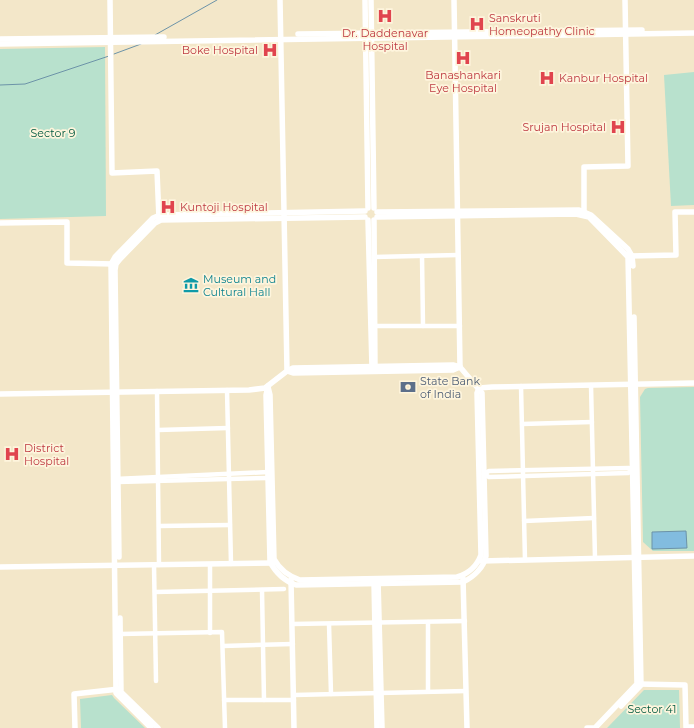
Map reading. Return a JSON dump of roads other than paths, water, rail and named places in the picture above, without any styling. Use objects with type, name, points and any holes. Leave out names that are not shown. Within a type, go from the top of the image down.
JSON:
[{"type":"street","points":[[110,0],[112,173],[157,171],[159,219]]},
{"type":"street","points":[[280,0],[287,372]]},
{"type":"street","points":[[365,0],[368,36],[374,368]]},
{"type":"street","points":[[368,36],[371,0]]},
{"type":"street","points":[[454,0],[460,367]]},
{"type":"street","points":[[584,214],[584,167],[628,166],[625,0]]},
{"type":"street","points":[[626,32],[694,29]]},
{"type":"street","points":[[0,44],[143,38],[626,32],[694,33]]},
{"type":"street","points":[[0,39],[110,40],[136,42],[154,39]]},
{"type":"street","points":[[630,256],[676,255],[675,212],[694,212]]},
{"type":"street","points":[[371,214],[376,326],[374,368]]},
{"type":"street","points":[[158,728],[119,689],[114,392],[114,264],[159,219],[371,214],[584,214],[591,215],[628,249],[630,256],[634,384],[639,684],[600,728]]},
{"type":"street","points":[[0,223],[66,222],[67,263],[114,264]]},
{"type":"street","points":[[374,257],[458,255]]},
{"type":"street","points":[[422,256],[423,326]]},
{"type":"street","points":[[376,326],[460,326]]},
{"type":"street","points":[[0,394],[249,390],[268,386],[287,372],[293,373],[453,365],[460,367],[482,393],[484,474],[482,560]]},
{"type":"street","points":[[479,388],[694,383]]},
{"type":"street","points":[[634,384],[633,470],[637,557]]},
{"type":"street","points":[[591,385],[595,558]]},
{"type":"street","points":[[268,386],[266,395],[268,475],[273,563],[286,582],[296,585],[470,578],[484,564],[481,555],[477,393],[479,388]]},
{"type":"street","points":[[268,386],[270,395],[273,563]]},
{"type":"street","points":[[521,386],[525,560]]},
{"type":"street","points":[[227,390],[230,564]]},
{"type":"street","points":[[156,682],[155,592],[159,526],[157,391]]},
{"type":"street","points":[[522,424],[592,422]]},
{"type":"street","points":[[158,430],[228,428]]},
{"type":"street","points":[[484,474],[489,471],[523,473],[593,471],[629,468],[633,470]]},
{"type":"street","points":[[158,479],[229,474],[268,475]]},
{"type":"street","points":[[116,480],[229,479],[268,475]]},
{"type":"street","points":[[524,521],[594,518]]},
{"type":"street","points":[[159,526],[230,525]]},
{"type":"street","points":[[482,560],[694,556]]},
{"type":"street","points":[[0,567],[273,563],[291,577],[300,580],[377,581]]},
{"type":"street","points":[[210,565],[210,633]]},
{"type":"street","points":[[117,566],[120,634],[119,689],[116,693],[151,728]]},
{"type":"street","points":[[291,577],[294,728]]},
{"type":"street","points":[[463,578],[467,728]]},
{"type":"street","points":[[377,581],[379,693],[378,728]]},
{"type":"street","points":[[155,592],[284,589]]},
{"type":"street","points":[[262,590],[264,700]]},
{"type":"street","points":[[292,624],[465,621]]},
{"type":"street","points":[[428,622],[428,691]]},
{"type":"street","points":[[330,624],[331,694]]},
{"type":"street","points":[[120,634],[222,632],[225,728]]},
{"type":"street","points":[[223,646],[292,644]]},
{"type":"street","points":[[587,728],[595,728],[639,684],[685,685],[686,727],[694,727]]},
{"type":"street","points":[[75,728],[74,694],[119,689]]},
{"type":"street","points":[[224,700],[264,700],[331,694],[466,691]]},
{"type":"street","points":[[379,693],[382,728]]},
{"type":"water","points":[[686,531],[687,548],[652,549],[652,532]]},
{"type":"waterway","points":[[155,35],[217,0]]},
{"type":"waterway","points":[[114,54],[141,44]]},
{"type":"waterway","points":[[0,85],[25,84],[109,56]]},
{"type":"place","name":"Dr. Daddenavar Hospital","points":[[385,16]]},
{"type":"place","name":"Sanskruti Homeopathy Clinic","points":[[477,24]]},
{"type":"place","name":"Boke Hospital","points":[[270,50]]},
{"type":"place","name":"Banashankari Eye Hospital","points":[[463,58]]},
{"type":"place","name":"Kanbur Hospital","points":[[547,78]]},
{"type":"place","name":"Srujan Hospital","points":[[618,127]]},
{"type":"place","name":"Kuntoji Hospital","points":[[168,207]]},
{"type":"place","name":"Museum and Cultural Hall","points":[[191,285]]},
{"type":"place","name":"State Bank of India","points":[[408,387]]},
{"type":"place","name":"District Hospital","points":[[12,454]]},
{"type":"park label","name":"Sector 9","points":[[53,133]]},
{"type":"park label","name":"Sector 41","points":[[652,709]]}]
